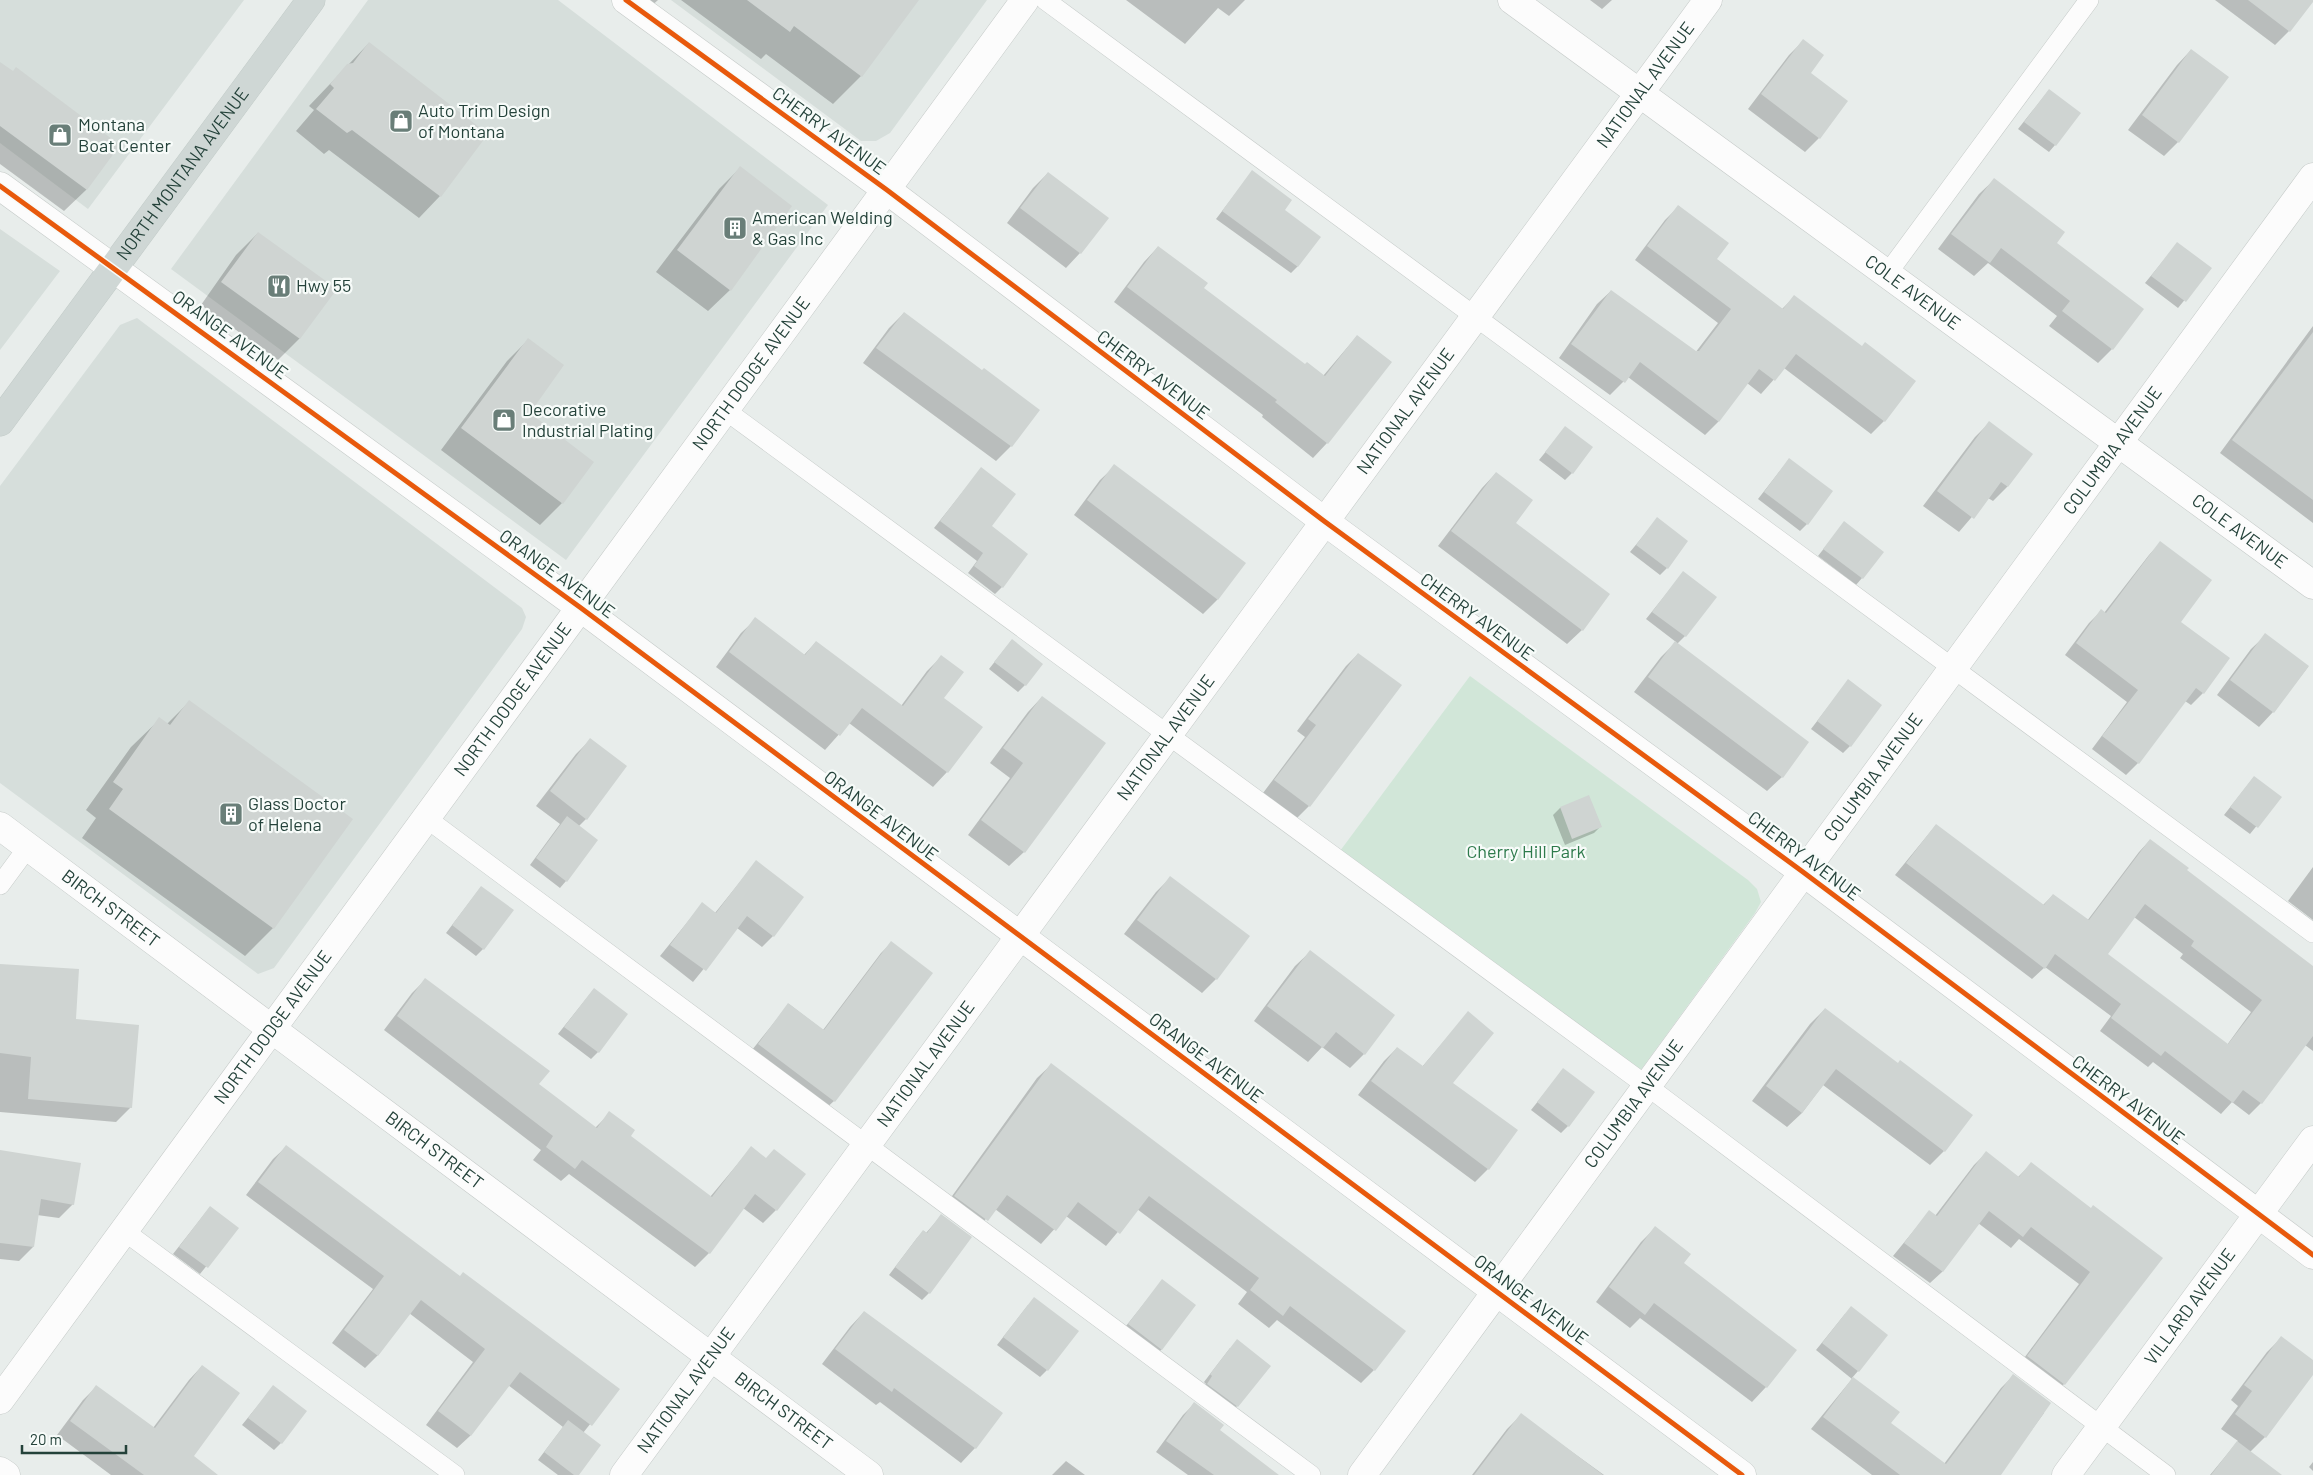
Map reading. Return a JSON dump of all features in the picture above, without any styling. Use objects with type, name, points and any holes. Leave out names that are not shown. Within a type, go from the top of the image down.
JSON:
[{"type":"main road","name":"NORTH MONTANA AVENUE","points":[[0,422],[311,0]]},
{"type":"street","name":"CHERRY AVENUE","points":[[626,0],[886,190],[1324,521],[1803,872],[2313,1255]]},
{"type":"street","name":"NORTH DODGE AVENUE","points":[[0,1400],[1026,0]]},
{"type":"street","name":"COLE AVENUE","points":[[1512,0],[2313,585]]},
{"type":"street","name":"NATIONAL AVENUE","points":[[624,1475],[1708,0]]},
{"type":"street","name":"COLUMBIA AVENUE","points":[[1362,1475],[1498,1292],[1803,872],[2313,177]]},
{"type":"street","name":"ORANGE AVENUE","points":[[0,186],[580,608],[1742,1475]]},
{"type":"street","name":"BIRCH STREET","points":[[0,826],[869,1475]]},
{"type":"street","name":"VILLARD AVENUE","points":[[2066,1475],[2313,1140]]},
{"type":"street","points":[[0,1470],[6,1475]]},
{"type":"lane","points":[[1045,0],[2313,933]]},
{"type":"lane","points":[[1887,274],[2089,0]]},
{"type":"lane","points":[[725,410],[1647,1086],[2166,1475]]},
{"type":"lane","points":[[426,818],[1311,1475]]},
{"type":"lane","points":[[0,885],[28,847]]},
{"type":"lane","points":[[124,1232],[455,1475]]},
{"type":"shaded area","points":[[0,0],[244,0],[88,209],[0,143]]},
{"type":"shaded area","points":[[368,0],[558,0],[828,205],[566,560],[171,269]]},
{"type":"shaded area","points":[[671,0],[987,0],[890,133],[876,141],[861,141]]},
{"type":"shaded area","points":[[0,229],[60,271],[0,350]]},
{"type":"shaded area","points":[[137,318],[522,608],[526,617],[522,629],[274,968],[258,974],[0,783],[0,486],[120,325]]},
{"type":"green space","name":"Cherry Hill Park","points":[[1470,676],[1748,880],[1757,889],[1761,902],[1755,913],[1640,1071],[1340,851]]},
{"type":"building","points":[[747,0],[919,0],[862,77],[794,26],[790,32]]},
{"type":"building","points":[[2248,0],[2313,0],[2313,2],[2290,32]]},
{"type":"building","points":[[1803,39],[1824,55],[1811,73],[1848,101],[1820,139],[1761,94]]},
{"type":"building","name":"Auto Trim Design of Montana","points":[[369,42],[488,134],[441,197],[352,130],[347,133],[316,109],[334,88],[330,84],[347,64],[353,63]]},
{"type":"building","points":[[2191,49],[2229,77],[2179,143],[2142,115]]},
{"type":"building","name":"Montana Boat Center","points":[[0,62],[13,71],[16,67],[120,145],[87,190],[0,126]]},
{"type":"building","points":[[2049,89],[2081,113],[2056,146],[2024,122]]},
{"type":"building","name":"American Welding & Gas Inc","points":[[740,166],[792,206],[731,291],[677,250]]},
{"type":"building","points":[[1252,170],[1292,200],[1285,210],[1321,237],[1298,267],[1222,211]]},
{"type":"building","points":[[1048,172],[1109,218],[1081,254],[1020,208]]},
{"type":"building","points":[[1994,178],[2065,232],[2057,243],[2144,309],[2113,350],[2062,311],[2070,301],[2001,248],[1990,263],[1951,234]]},
{"type":"building","points":[[1678,205],[1729,243],[1717,259],[1783,309],[1794,295],[1862,346],[1865,342],[1916,381],[1885,422],[1796,354],[1775,381],[1759,369],[1719,422],[1640,362],[1625,383],[1571,344],[1611,290],[1696,351],[1699,351],[1731,309],[1647,246]]},
{"type":"building","name":"Hwy 55","points":[[258,232],[337,289],[300,339],[221,282]]},
{"type":"building","points":[[2177,242],[2212,268],[2186,302],[2151,276]]},
{"type":"building","points":[[1158,246],[1208,283],[1204,288],[1305,364],[1307,362],[1325,376],[1357,335],[1392,362],[1328,444],[1275,402],[1277,400],[1127,287]]},
{"type":"building","points":[[904,312],[1040,410],[1012,447],[876,348]]},
{"type":"building","points":[[2313,332],[2313,500],[2232,440]]},
{"type":"building","name":"Decorative Industrial Plating","points":[[528,338],[564,365],[530,413],[594,462],[563,504],[461,428]]},
{"type":"building","points":[[1989,421],[2033,454],[2008,487],[2001,482],[1974,519],[1937,491]]},
{"type":"building","points":[[1565,426],[1593,447],[1573,474],[1545,452]]},
{"type":"building","points":[[1789,458],[1833,491],[1808,525],[1764,492]]},
{"type":"building","points":[[1114,464],[1246,563],[1218,600],[1087,500]]},
{"type":"building","points":[[981,467],[1016,494],[992,526],[1028,554],[1003,588],[974,566],[983,553],[940,521]]},
{"type":"building","points":[[1496,472],[1533,500],[1516,523],[1610,594],[1583,631],[1451,531]]},
{"type":"building","points":[[1657,517],[1688,541],[1668,569],[1636,545]]},
{"type":"building","points":[[1844,521],[1884,552],[1863,579],[1823,549]]},
{"type":"building","points":[[2160,541],[2212,580],[2181,622],[2230,658],[2204,694],[2196,688],[2139,764],[2102,736],[2138,690],[2076,643],[2101,609],[2106,613]]},
{"type":"building","points":[[1683,571],[1717,597],[1686,637],[1652,612]]},
{"type":"building","points":[[755,617],[805,655],[816,641],[903,706],[941,655],[964,672],[944,698],[983,727],[948,773],[862,708],[840,736],[729,652]]},
{"type":"building","points":[[2265,633],[2309,666],[2274,713],[2230,680]]},
{"type":"building","points":[[1012,639],[1043,664],[1026,686],[994,662]]},
{"type":"building","points":[[1675,641],[1809,742],[1783,778],[1648,677]]},
{"type":"building","points":[[1358,653],[1402,685],[1310,807],[1274,780],[1316,725],[1308,719]]},
{"type":"building","points":[[1848,679],[1882,705],[1851,747],[1817,721]]},
{"type":"building","points":[[1042,696],[1106,743],[1025,853],[981,820],[1023,763],[1003,748]]},
{"type":"building","name":"Glass Doctor of Helena","points":[[189,700],[353,819],[274,929],[109,809],[123,789],[113,782],[159,717],[170,725]]},
{"type":"building","points":[[590,738],[627,766],[587,820],[550,791]]},
{"type":"building","points":[[2254,776],[2282,797],[2258,828],[2230,807]]},
{"type":"building","points":[[1589,795],[1602,827],[1572,839],[1560,807]]},
{"type":"building","points":[[567,816],[598,840],[567,882],[536,858]]},
{"type":"building","points":[[1936,824],[2044,905],[2053,894],[2089,920],[2150,839],[2189,868],[2187,870],[2313,966],[2313,1036],[2262,1104],[2243,1090],[2233,1103],[2165,1051],[2161,1056],[2111,1018],[2121,1004],[2055,954],[2045,969],[1906,863]],"holes":[[[2145,904],[2194,941],[2191,946],[2262,1000],[2228,1044],[2108,954]]]},
{"type":"building","points":[[756,860],[804,897],[774,937],[747,916],[706,971],[670,945],[702,902],[716,913]]},
{"type":"building","points":[[1170,876],[1250,936],[1217,980],[1137,920]]},
{"type":"building","points":[[481,886],[514,910],[484,950],[452,925]]},
{"type":"building","points":[[891,941],[933,973],[835,1102],[758,1044],[788,1003],[824,1030]]},
{"type":"building","points":[[1310,950],[1395,1015],[1365,1055],[1336,1032],[1323,1048],[1267,1006]]},
{"type":"building","points":[[0,964],[79,969],[76,1019],[139,1025],[132,1108],[28,1099],[31,1057],[0,1053]]},
{"type":"building","points":[[425,978],[550,1071],[539,1084],[597,1128],[609,1111],[635,1130],[631,1136],[712,1197],[751,1146],[766,1158],[774,1149],[806,1174],[777,1211],[755,1194],[710,1254],[582,1160],[575,1169],[546,1147],[553,1136],[397,1016]]},
{"type":"building","points":[[594,988],[628,1014],[599,1053],[564,1027]]},
{"type":"building","points":[[1825,1008],[1898,1063],[1900,1060],[1973,1115],[1945,1152],[1836,1069],[1802,1113],[1766,1086]]},
{"type":"building","points":[[1468,1011],[1494,1033],[1453,1083],[1518,1130],[1489,1170],[1371,1081],[1397,1047],[1423,1066]]},
{"type":"building","points":[[1051,1063],[1406,1331],[1375,1371],[1290,1306],[1283,1316],[1250,1290],[1259,1278],[1149,1196],[1120,1234],[1078,1202],[1056,1231],[1007,1195],[988,1221],[954,1196]]},
{"type":"building","points":[[1563,1068],[1595,1092],[1569,1127],[1537,1102]]},
{"type":"building","points":[[286,1145],[460,1276],[463,1272],[620,1389],[592,1426],[520,1372],[471,1436],[438,1411],[485,1349],[421,1300],[378,1356],[344,1330],[384,1276],[258,1182]]},
{"type":"building","points":[[0,1150],[81,1163],[74,1205],[41,1199],[34,1247],[0,1243]]},
{"type":"building","points":[[1986,1151],[2019,1177],[2031,1162],[2091,1208],[2093,1205],[2163,1258],[2065,1385],[2027,1356],[2090,1272],[2031,1227],[2023,1237],[1989,1211],[1943,1272],[1904,1243],[1929,1210],[1937,1216]]},
{"type":"building","points":[[210,1206],[239,1228],[208,1268],[179,1247]]},
{"type":"building","points":[[941,1214],[972,1237],[930,1294],[895,1267],[923,1230],[927,1233]]},
{"type":"building","points":[[1655,1226],[1691,1254],[1684,1263],[1797,1350],[1767,1388],[1654,1303],[1645,1315],[1609,1287]]},
{"type":"building","points":[[1162,1279],[1196,1305],[1162,1350],[1128,1324]]},
{"type":"building","points":[[1034,1297],[1079,1331],[1048,1371],[1003,1337]]},
{"type":"building","points":[[1851,1306],[1888,1335],[1859,1372],[1822,1343]]},
{"type":"building","points":[[864,1311],[1003,1413],[976,1449],[894,1388],[892,1392],[835,1349]]},
{"type":"building","points":[[2281,1336],[2313,1360],[2313,1375],[2266,1438],[2235,1414],[2252,1391],[2244,1385]]},
{"type":"building","points":[[1237,1339],[1271,1366],[1238,1407],[1207,1384],[1212,1376],[1210,1374]]},
{"type":"building","points":[[202,1365],[240,1393],[194,1456],[218,1475],[144,1475],[70,1421],[96,1385],[155,1428]]},
{"type":"building","points":[[2013,1374],[2051,1403],[2001,1475],[1900,1475],[1823,1417],[1853,1377],[1900,1412],[1891,1423],[1946,1464]]},
{"type":"building","points":[[273,1385],[307,1411],[282,1444],[248,1418]]},
{"type":"building","points":[[1194,1402],[1224,1425],[1220,1430],[1279,1475],[1214,1475],[1166,1441]]},
{"type":"building","points":[[1521,1413],[1603,1475],[1474,1475]]},
{"type":"building","points":[[568,1420],[601,1445],[579,1475],[574,1475],[544,1452]]},
{"type":"building","points":[[2237,1441],[2282,1475],[2211,1475]]},
{"type":"cycle path","points":[[626,0],[887,190],[1324,521],[1803,872],[2313,1255]]},
{"type":"cycle path","points":[[0,186],[581,608],[1742,1475]]},
{"type":"place","name":"Auto Trim Design of Montana","points":[[401,121]]},
{"type":"place","name":"Montana Boat Center","points":[[60,135]]},
{"type":"place","name":"American Welding & Gas Inc","points":[[735,228]]},
{"type":"place","name":"Hwy 55","points":[[279,286]]},
{"type":"place","name":"Decorative Industrial Plating","points":[[504,420]]},
{"type":"place","name":"Glass Doctor of Helena","points":[[231,814]]}]
